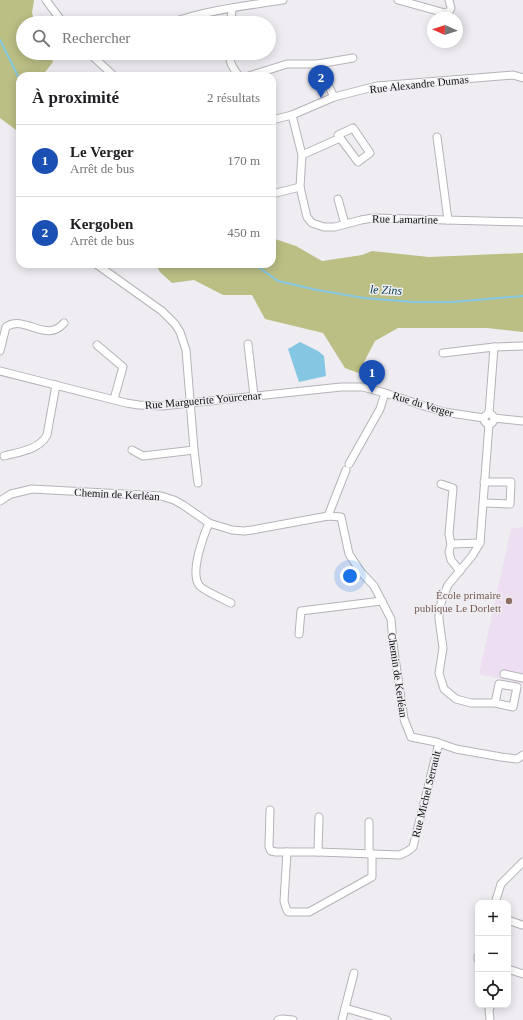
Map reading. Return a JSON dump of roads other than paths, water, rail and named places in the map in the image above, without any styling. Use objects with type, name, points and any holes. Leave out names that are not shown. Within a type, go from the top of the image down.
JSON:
[{"type":"street","points":[[46,0],[58,16]]},
{"type":"street","points":[[203,16],[232,8],[282,0]]},
{"type":"street","points":[[398,0],[426,4],[445,13],[449,12],[451,8],[449,0]]},
{"type":"street","points":[[231,16],[232,8]]},
{"type":"street","points":[[262,72],[287,64],[318,64],[353,58]]},
{"type":"street","points":[[98,60],[110,72]]},
{"type":"street","points":[[229,60],[236,72]]},
{"type":"street","points":[[318,64],[334,97]]},
{"type":"street","name":"Rue Alexandre Dumas","points":[[276,119],[292,115],[334,97],[377,86],[513,75],[523,78]]},
{"type":"street","name":"Rue Lamartine","points":[[292,115],[302,155],[300,187],[307,217],[312,223],[324,227],[335,227],[373,218],[523,222]]},
{"type":"street","points":[[353,128],[370,153],[358,162],[340,138],[338,135],[353,128]]},
{"type":"street","points":[[437,137],[448,220]]},
{"type":"street","points":[[302,155],[340,138]]},
{"type":"street","points":[[276,193],[300,187]]},
{"type":"street","points":[[338,199],[345,224]]},
{"type":"street","points":[[102,268],[162,311],[175,324],[180,332],[186,350],[198,483]]},
{"type":"street","points":[[0,351],[6,327],[11,324],[17,323],[50,332],[61,327],[64,323]]},
{"type":"street","points":[[248,344],[254,396]]},
{"type":"street","points":[[97,345],[123,367],[114,399]]},
{"type":"street","points":[[443,353],[494,347],[523,346]]},
{"type":"street","points":[[494,347],[480,543],[472,556],[448,585],[443,597],[439,610],[443,648],[439,673],[444,689],[456,699],[471,703],[495,703]]},
{"type":"street","name":"Rue Marguerite Yourcenar","points":[[0,371],[140,405],[162,406],[342,387],[363,387],[385,393]]},
{"type":"street","points":[[4,456],[38,446],[44,442],[47,435],[56,385]]},
{"type":"street","points":[[328,516],[347,467],[380,409],[385,393]]},
{"type":"street","name":"Rue du Verger","points":[[385,393],[444,412],[523,421]]},
{"type":"street","points":[[132,450],[143,456],[194,450]]},
{"type":"street","points":[[484,482],[511,482],[510,504],[484,503]]},
{"type":"street","points":[[441,484],[453,488],[449,534],[451,544],[449,552],[451,560],[460,571]]},
{"type":"street","name":"Chemin de Kerléan","points":[[0,501],[11,494],[32,489],[166,497],[174,500],[209,523],[232,530],[244,531],[328,516],[341,518],[349,554],[361,572],[374,586],[391,619],[399,691],[404,719],[411,737],[439,743],[456,749],[501,758],[520,757]]},
{"type":"street","points":[[209,523],[201,543],[195,577],[199,587],[231,603]]},
{"type":"street","points":[[451,544],[480,543]]},
{"type":"street","points":[[299,634],[301,611],[382,600]]},
{"type":"street","points":[[504,674],[523,678]]},
{"type":"street","name":"Rue Michel Serrault","points":[[270,810],[269,847],[271,851],[400,855],[413,847],[439,743]]},
{"type":"street","points":[[318,852],[319,817]]},
{"type":"street","points":[[287,852],[284,901],[286,908],[288,912],[309,912],[372,877],[369,822]]},
{"type":"street","points":[[496,900],[501,884],[523,862]]},
{"type":"street","points":[[511,921],[522,925]]},
{"type":"street","points":[[511,970],[523,974]]},
{"type":"street","points":[[342,1020],[354,973]]},
{"type":"street","points":[[345,1008],[387,1020]]},
{"type":"street","points":[[490,1008],[490,1020]]},
{"type":"street","points":[[278,1020],[293,1020]]},
{"type":"water","points":[[300,342],[318,351],[324,356],[326,376],[299,382],[288,349]]},
{"type":"waterway","name":"le Zins","points":[[0,40],[16,72]]},
{"type":"waterway","name":"le Zins","points":[[260,268],[278,281],[317,290],[364,298],[413,302],[452,302],[523,296]]},
{"type":"place","name":"Kergoben","points":[[321,98]]},
{"type":"place","name":"Le Verger","points":[[372,393]]},
{"type":"place","name":"École primaire publique Le Dorlett","points":[[509,601]]}]
